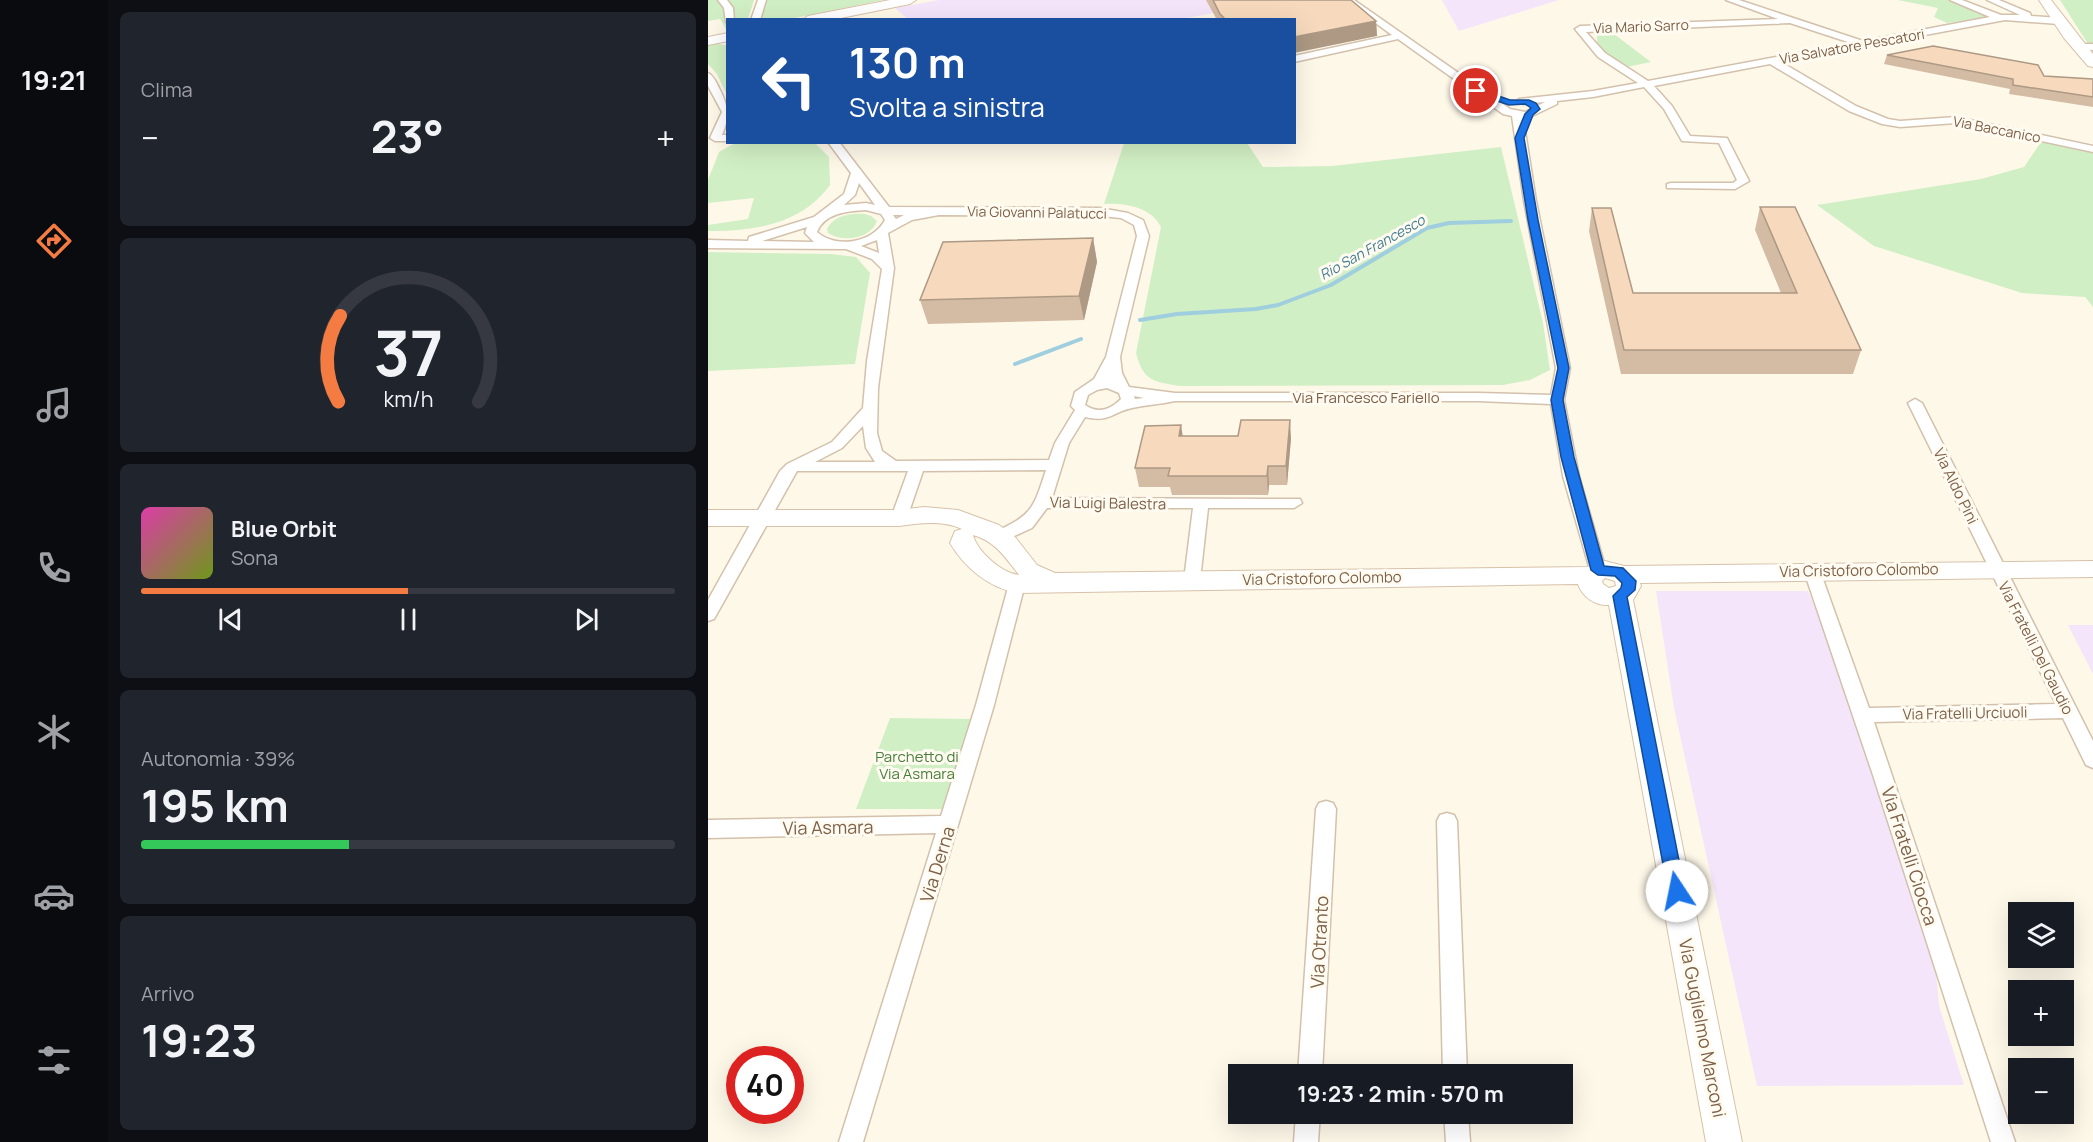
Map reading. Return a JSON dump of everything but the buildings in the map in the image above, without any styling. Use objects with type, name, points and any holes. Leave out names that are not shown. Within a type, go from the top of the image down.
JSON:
[{"type":"street","points":[[722,0],[728,8],[729,18]]},
{"type":"street","points":[[756,18],[762,0]]},
{"type":"street","points":[[818,18],[910,0]]},
{"type":"street","points":[[1348,0],[1476,91],[1506,105],[1507,112],[1517,115],[1531,211],[1563,368],[1557,400],[1571,476],[1595,572]]},
{"type":"street","points":[[1730,0],[1864,45]]},
{"type":"street","points":[[1954,0],[2000,18]]},
{"type":"street","points":[[1991,0],[2036,20]]},
{"type":"street","points":[[2045,0],[2060,21],[2086,47],[2093,63]]},
{"type":"street","name":"Via Salvatore Pescatori","points":[[1506,105],[1523,101],[1565,98],[1864,45],[2000,18],[2060,21]]},
{"type":"street","name":"Via Mario Sarro","points":[[1645,83],[1590,46],[1581,29],[1787,21]]},
{"type":"street","points":[[1296,59],[1400,36]]},
{"type":"street","points":[[708,41],[726,37]]},
{"type":"street","name":"Via Baccanico","points":[[1772,60],[1863,113],[1884,122],[1900,124],[1943,118],[2093,149]]},
{"type":"street","points":[[708,76],[726,112],[708,152]]},
{"type":"street","points":[[1645,83],[1672,111],[1686,139],[1723,140],[1743,181],[1735,186],[1671,186]]},
{"type":"street","name":"Via Salvatore Pescatori","points":[[1517,115],[1565,98]]},
{"type":"street","points":[[1520,138],[1533,105],[1523,101]]},
{"type":"street","points":[[715,138],[726,138]]},
{"type":"street","points":[[835,144],[891,216],[892,222],[885,231],[888,268],[870,409],[872,445],[877,455],[893,466]]},
{"type":"street","points":[[858,173],[849,195],[812,227],[811,233],[814,239],[876,256],[888,268]]},
{"type":"street","name":"Via Giovanni Palatucci","points":[[708,244],[764,237],[839,210],[866,206],[886,211],[1100,212],[1124,215],[1139,223],[1143,236],[1113,357],[1099,382],[1090,387]]},
{"type":"street","name":"Via Giovanni Palatucci","points":[[839,245],[871,240],[908,217],[939,211]]},
{"type":"street","points":[[708,244],[839,245]]},
{"type":"street","name":"Via Giovanni Palatucci","points":[[1113,357],[1115,373],[1124,394]]},
{"type":"street","points":[[1082,410],[1088,413],[1104,414],[1124,394],[1107,384],[1090,387]]},
{"type":"street","name":"Via Luigi Balestra","points":[[1090,387],[1079,396],[1077,401],[1082,410],[1062,443],[1053,465],[1043,503],[1294,503]]},
{"type":"street","name":"Via Francesco Fariello","points":[[1124,394],[1175,398],[1478,397],[1557,400]]},
{"type":"street","name":"Via Aldo Pini","points":[[1915,403],[1996,568]]},
{"type":"street","points":[[870,409],[837,444],[833,453],[843,459],[854,459],[863,455],[872,445]]},
{"type":"street","points":[[708,615],[785,475],[792,467],[837,444]]},
{"type":"street","points":[[792,467],[1053,465]]},
{"type":"street","points":[[899,518],[917,467]]},
{"type":"street","points":[[1017,584],[1001,579],[977,560],[962,543],[988,538],[1026,524],[1043,503]]},
{"type":"street","points":[[1192,580],[1201,504]]},
{"type":"street","points":[[708,518],[899,518],[988,538],[1029,571],[1052,582]]},
{"type":"street","points":[[983,563],[999,557],[988,538]]},
{"type":"street","name":"Via Fratelli Del Gaudio","points":[[1996,568],[2093,760]]},
{"type":"street","name":"Via Cristoforo Colombo","points":[[1017,584],[1595,572],[1589,585],[1606,597],[1622,585],[1812,571],[2093,568]]},
{"type":"street","name":"Via Fratelli Ciocca","points":[[1812,571],[2003,1142]]},
{"type":"street","name":"Via Derna","points":[[850,1142],[985,705],[1017,584]]},
{"type":"street","name":"Via Guglielmo Marconi","points":[[1622,585],[1724,1142]]},
{"type":"street","name":"Via Fratelli Urciuoli","points":[[1862,715],[2068,711]]},
{"type":"street","name":"Via Otranto","points":[[1311,1064],[1326,809]]},
{"type":"street","points":[[1447,821],[1455,1064]]},
{"type":"street","name":"Via Asmara","points":[[708,829],[949,824]]},
{"type":"street","points":[[1306,1142],[1307,1124]]},
{"type":"street","points":[[1457,1124],[1458,1142]]},
{"type":"shaded area","points":[[939,0],[1286,0],[1186,18],[907,18],[895,8]]},
{"type":"shaded area","points":[[1442,0],[1559,0],[1459,31]]},
{"type":"shaded area","points":[[1656,591],[1808,591],[1843,677],[1933,939],[1939,1006],[1964,1085],[1757,1086],[1674,708]]},
{"type":"shaded area","points":[[2068,625],[2093,625],[2093,674]]},
{"type":"green space","points":[[708,0],[754,0],[748,18],[726,18],[726,29],[720,19],[708,21]]},
{"type":"green space","points":[[767,0],[883,0],[795,18],[761,18]]},
{"type":"green space","points":[[1898,0],[1948,0],[1990,17],[1947,23],[1934,17],[1938,8]]},
{"type":"green space","points":[[2060,0],[2093,0],[2093,44],[2088,44]]},
{"type":"green space","points":[[1610,31],[1651,62],[1627,67],[1598,47],[1596,32]]},
{"type":"green space","points":[[708,45],[726,45],[726,93],[717,74],[708,64]]},
{"type":"green space","points":[[2041,142],[2093,152],[2093,307],[2085,297],[2022,293],[1874,246],[1817,205],[1981,179],[2024,167]]},
{"type":"green space","points":[[733,144],[816,144],[829,157],[830,185],[819,198],[791,217],[742,230],[708,231],[708,225],[748,219],[754,198],[708,203],[708,180],[719,152]]},
{"type":"green space","points":[[1124,144],[1248,144],[1263,167],[1332,166],[1501,147],[1543,323],[1550,370],[1530,380],[1503,385],[1180,386],[1156,381],[1146,375],[1136,353],[1161,227],[1151,215],[1137,208],[1120,204],[1104,204]]},
{"type":"green space","points":[[865,214],[877,221],[869,232],[856,238],[841,238],[828,233],[827,229],[830,224],[838,218]]},
{"type":"green space","points":[[708,252],[831,254],[856,257],[870,273],[855,364],[708,371]]},
{"type":"green space","name":"Parchetto di Via Asmara","points":[[890,718],[972,719],[947,809],[856,809]]},
{"type":"waterway","name":"Rio San Francesco","points":[[1140,320],[1177,314],[1256,309],[1278,305],[1331,285],[1427,228],[1449,223],[1511,221]]},
{"type":"waterway","name":"Rio San Francesco","points":[[1015,364],[1081,339]]},
{"type":"route","points":[[1476,91],[1509,102],[1526,102],[1535,106],[1536,109],[1529,114],[1520,138],[1533,220],[1563,368],[1557,400],[1567,457],[1598,570],[1619,571],[1629,581],[1628,590],[1620,596],[1677,891]]}]
